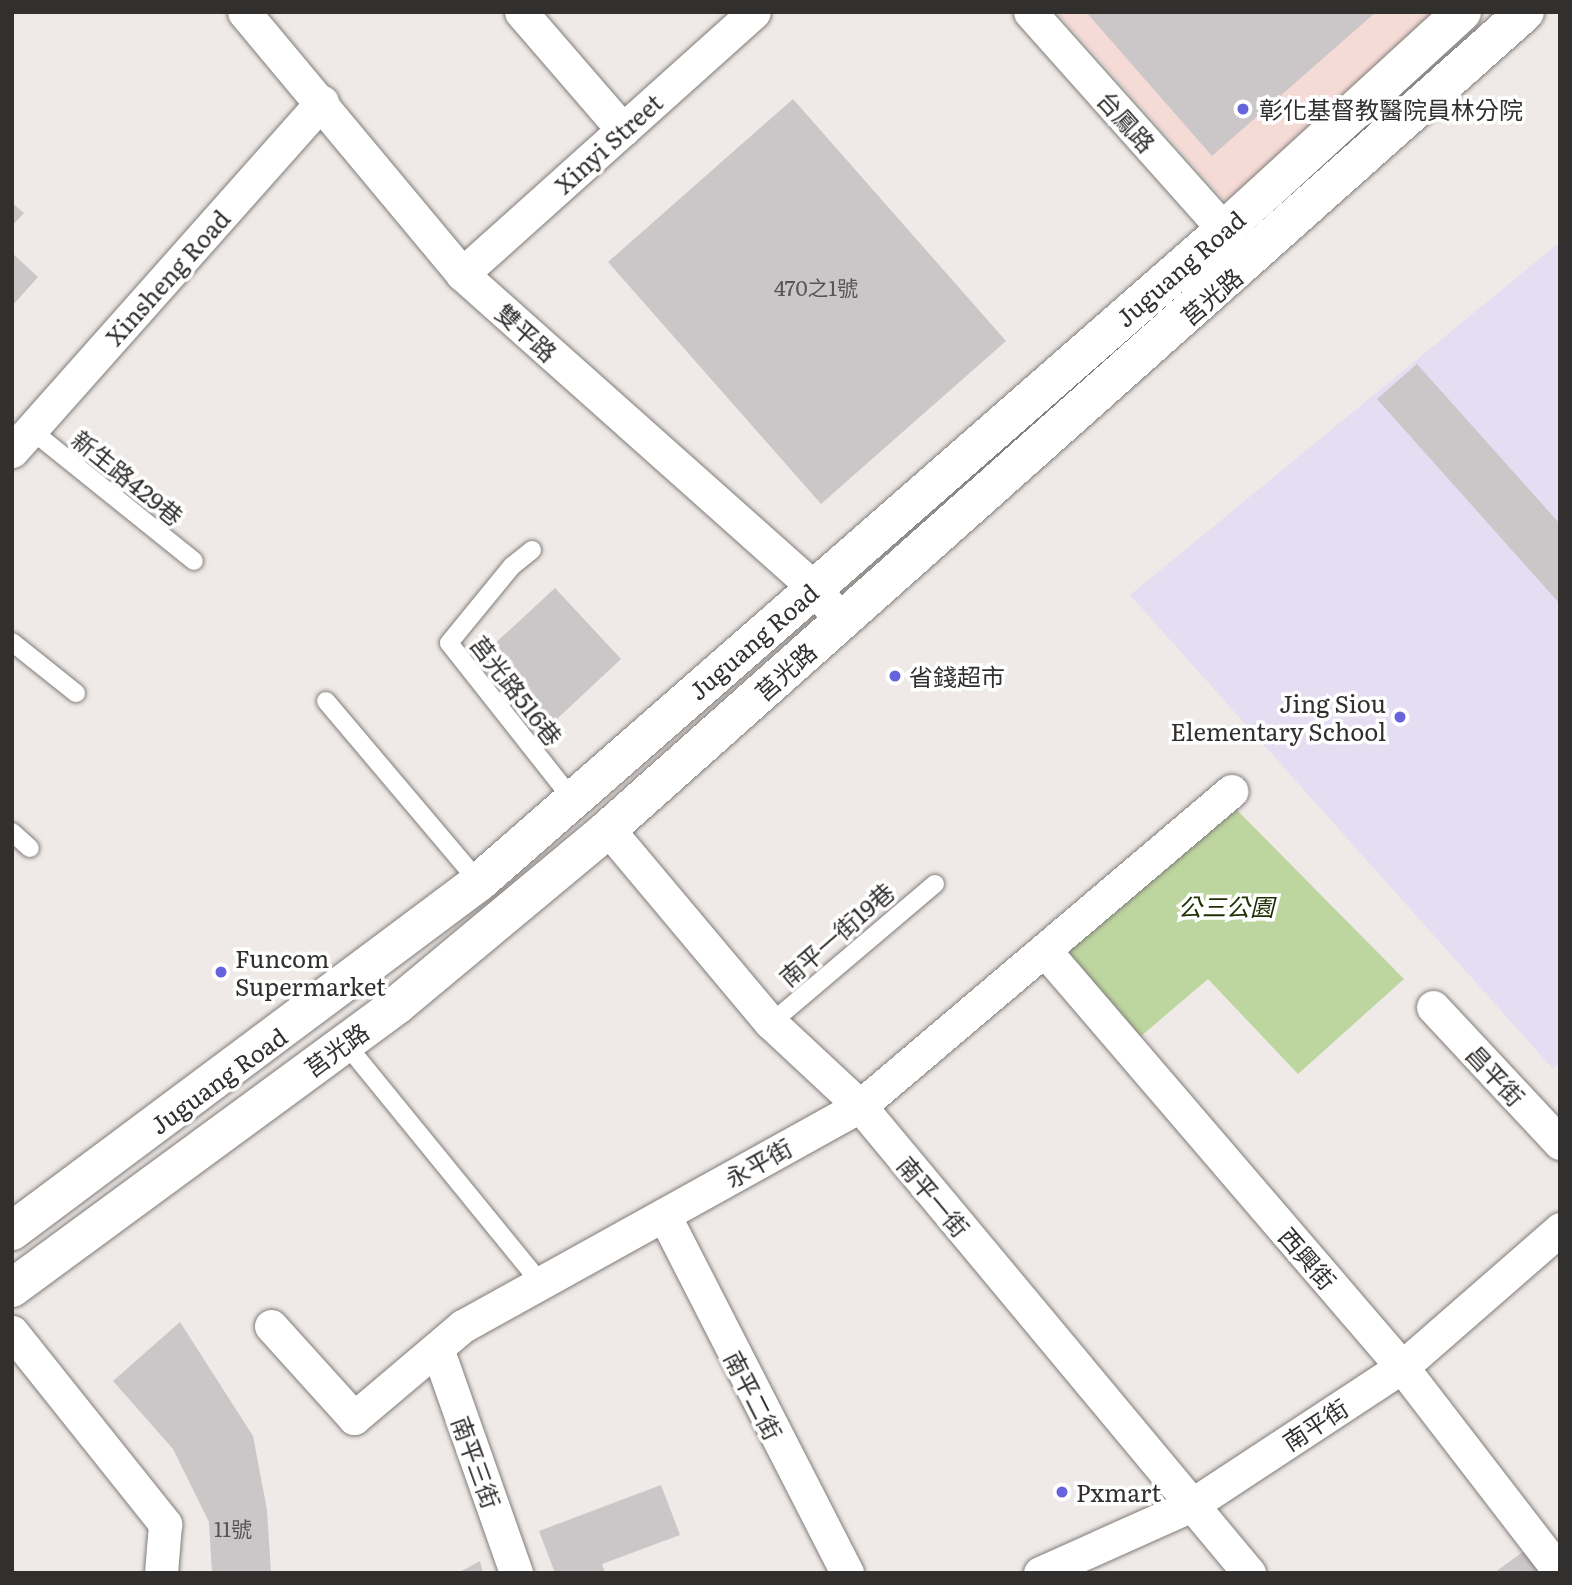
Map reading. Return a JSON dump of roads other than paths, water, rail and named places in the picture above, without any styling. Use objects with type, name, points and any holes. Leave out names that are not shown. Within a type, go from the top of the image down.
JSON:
[{"type":"main road","name":"Juguang Road","points":[[12,1231],[479,883],[1224,230],[1462,12]]},
{"type":"main road","name":"莒光路","points":[[12,1288],[345,1043],[608,829],[1525,12]]},
{"type":"street","name":"雙平路","points":[[244,12],[323,102],[462,274],[815,588],[841,621]]},
{"type":"street","points":[[521,12],[623,130]]},
{"type":"street","name":"Xinyi Street","points":[[462,274],[754,12]]},
{"type":"street","name":"台鳳路","points":[[1030,12],[1224,230]]},
{"type":"street","name":"Xinsheng Road","points":[[22,441],[323,102]]},
{"type":"street","name":"永平街","points":[[271,1326],[355,1418],[438,1351],[463,1326],[860,1106],[1046,952],[1231,791]]},
{"type":"street","name":"南平一街","points":[[608,829],[771,1023],[860,1106],[1190,1506],[1249,1573]]},
{"type":"street","name":"西興街","points":[[1046,952],[1402,1367],[1560,1572]]},
{"type":"street","name":"昌平街","points":[[1433,1007],[1560,1143]]},
{"type":"street","name":"南平二街","points":[[664,1215],[847,1573]]},
{"type":"street","name":"南平街","points":[[1040,1573],[1190,1506],[1402,1367],[1560,1229]]},
{"type":"street","points":[[12,1332],[165,1524],[161,1573]]},
{"type":"street","name":"南平三街","points":[[438,1351],[516,1573]]},
{"type":"lane","name":"新生路429巷","points":[[22,441],[194,561]]},
{"type":"lane","name":"莒光路516巷","points":[[531,550],[512,566],[449,643],[572,799]]},
{"type":"lane","points":[[12,642],[76,693]]},
{"type":"lane","points":[[326,701],[479,883]]},
{"type":"lane","points":[[12,832],[30,848]]},
{"type":"lane","name":"南平一街19巷","points":[[771,1023],[935,884]]},
{"type":"lane","points":[[345,1043],[541,1283]]},
{"type":"place","name":"彰化基督教醫院員林分院","points":[[1243,109]]},
{"type":"place","name":"省錢超市","points":[[895,676]]},
{"type":"place","name":"Jing Siou Elementary School","points":[[1400,717]]},
{"type":"place","name":"Funcom Supermarket","points":[[221,972]]},
{"type":"place","name":"Pxmart","points":[[1062,1492]]},
{"type":"park label","name":"公三公園","points":[[1226,906]]}]
